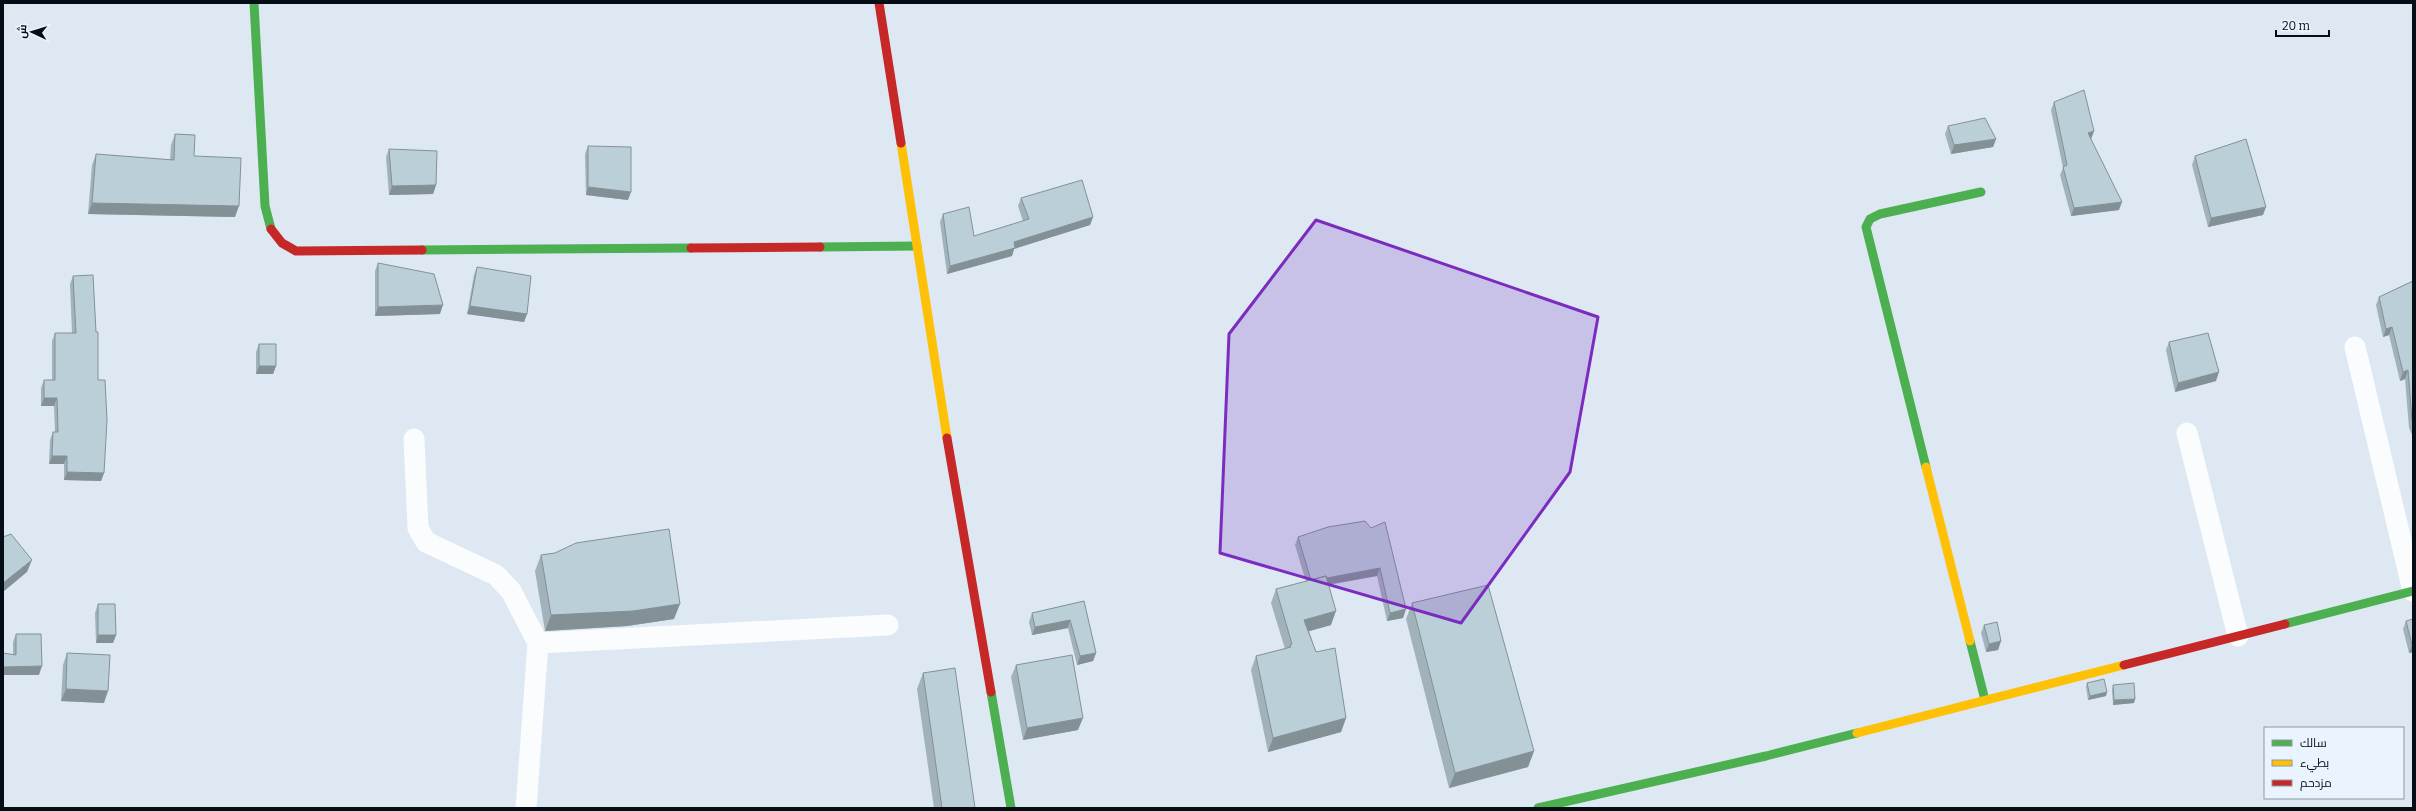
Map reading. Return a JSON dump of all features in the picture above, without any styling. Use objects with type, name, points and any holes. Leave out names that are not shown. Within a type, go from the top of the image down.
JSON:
[{"type":"street","points":[[254,3],[265,206],[268,224],[273,235],[280,244],[296,251],[917,246]]},
{"type":"street","points":[[879,3],[936,374],[1011,808]]},
{"type":"street","points":[[1981,192],[1880,214],[1870,219],[1866,228],[1985,700]]},
{"type":"street","points":[[1538,808],[1766,756],[2413,591],[2355,348]]},
{"type":"street","points":[[2187,433],[2238,636]]},
{"type":"street","points":[[414,439],[418,528],[421,536],[426,542],[496,575],[511,591],[538,643],[526,808]]},
{"type":"street","points":[[538,643],[888,625]]},
{"type":"highlighted area","points":[[1316,220],[1598,317],[1570,472],[1461,623],[1220,553],[1229,334]]},
{"type":"building","points":[[2084,90],[2094,131],[2088,133],[2122,202],[2074,208],[2063,167],[2067,165],[2054,102]]},
{"type":"building","points":[[1985,118],[1996,139],[1954,145],[1948,126]]},
{"type":"building","points":[[175,134],[195,135],[194,156],[241,158],[239,206],[92,203],[96,154],[174,160]]},
{"type":"building","points":[[2246,139],[2266,207],[2211,218],[2195,156]]},
{"type":"building","points":[[588,146],[631,147],[631,192],[588,187]]},
{"type":"building","points":[[389,149],[437,151],[436,185],[392,186]]},
{"type":"building","points":[[1082,180],[1093,217],[1014,242],[1015,248],[950,266],[943,214],[969,207],[974,236],[1029,219],[1021,198]]},
{"type":"building","points":[[378,263],[434,274],[443,305],[378,307]]},
{"type":"building","points":[[477,267],[531,276],[527,314],[470,306]]},
{"type":"building","points":[[93,275],[96,332],[98,332],[98,380],[105,380],[107,420],[104,473],[67,472],[67,456],[52,456],[53,432],[58,432],[57,398],[44,398],[44,380],[55,380],[55,333],[76,333],[73,276]]},
{"type":"building","points":[[2413,281],[2413,422],[2408,370],[2403,372],[2392,327],[2386,329],[2379,297]]},
{"type":"building","points":[[2208,333],[2219,372],[2178,383],[2169,342]]},
{"type":"building","points":[[259,344],[276,344],[276,366],[259,366]]},
{"type":"building","points":[[1365,521],[1371,528],[1385,522],[1406,609],[1390,613],[1380,568],[1327,578],[1326,576],[1311,580],[1298,537],[1328,527]]},
{"type":"building","points":[[669,529],[680,604],[633,611],[551,615],[541,555],[555,553],[576,543]]},
{"type":"building","points":[[11,534],[32,560],[3,583],[3,537]]},
{"type":"building","points":[[1326,576],[1336,611],[1304,620],[1316,652],[1335,648],[1346,718],[1273,738],[1256,656],[1291,647],[1290,645],[1292,644],[1276,589]]},
{"type":"building","points":[[1488,585],[1534,751],[1455,773],[1412,603]]},
{"type":"building","points":[[1084,601],[1096,653],[1080,656],[1070,620],[1035,627],[1032,613]]},
{"type":"building","points":[[98,604],[115,604],[116,635],[98,635]]},
{"type":"building","points":[[2413,619],[2413,644],[2412,645],[2406,621]]},
{"type":"building","points":[[1997,622],[2001,641],[1989,644],[1984,625]]},
{"type":"building","points":[[16,634],[41,634],[42,666],[3,667],[3,653],[16,655]]},
{"type":"building","points":[[67,653],[110,655],[108,691],[66,689]]},
{"type":"building","points":[[1072,655],[1083,718],[1027,728],[1016,665]]},
{"type":"building","points":[[955,668],[975,808],[942,808],[923,673]]},
{"type":"building","points":[[2104,679],[2107,692],[2090,696],[2087,683]]},
{"type":"building","points":[[2134,683],[2135,699],[2114,700],[2113,685]]},
{"type":"traffic: fast","points":[[254,3],[265,206],[271,229]]},
{"type":"traffic: fast","points":[[1926,467],[1866,227],[1870,219],[1880,214],[1981,192]]},
{"type":"traffic: fast","points":[[820,247],[917,246]]},
{"type":"traffic: fast","points":[[422,250],[691,248]]},
{"type":"traffic: fast","points":[[2285,624],[2413,591]]},
{"type":"traffic: fast","points":[[1970,641],[1985,700]]},
{"type":"traffic: fast","points":[[991,692],[1011,808]]},
{"type":"traffic: fast","points":[[1538,808],[1766,756],[1857,733]]},
{"type":"traffic: slow","points":[[901,143],[947,438]]},
{"type":"traffic: slow","points":[[1926,467],[1970,641]]},
{"type":"traffic: slow","points":[[1857,733],[2124,665]]},
{"type":"traffic: jam","points":[[879,3],[901,143]]},
{"type":"traffic: jam","points":[[271,229],[282,243],[296,251],[422,250]]},
{"type":"traffic: jam","points":[[691,248],[820,247]]},
{"type":"traffic: jam","points":[[947,438],[991,692]]},
{"type":"traffic: jam","points":[[2124,665],[2285,624]]}]
